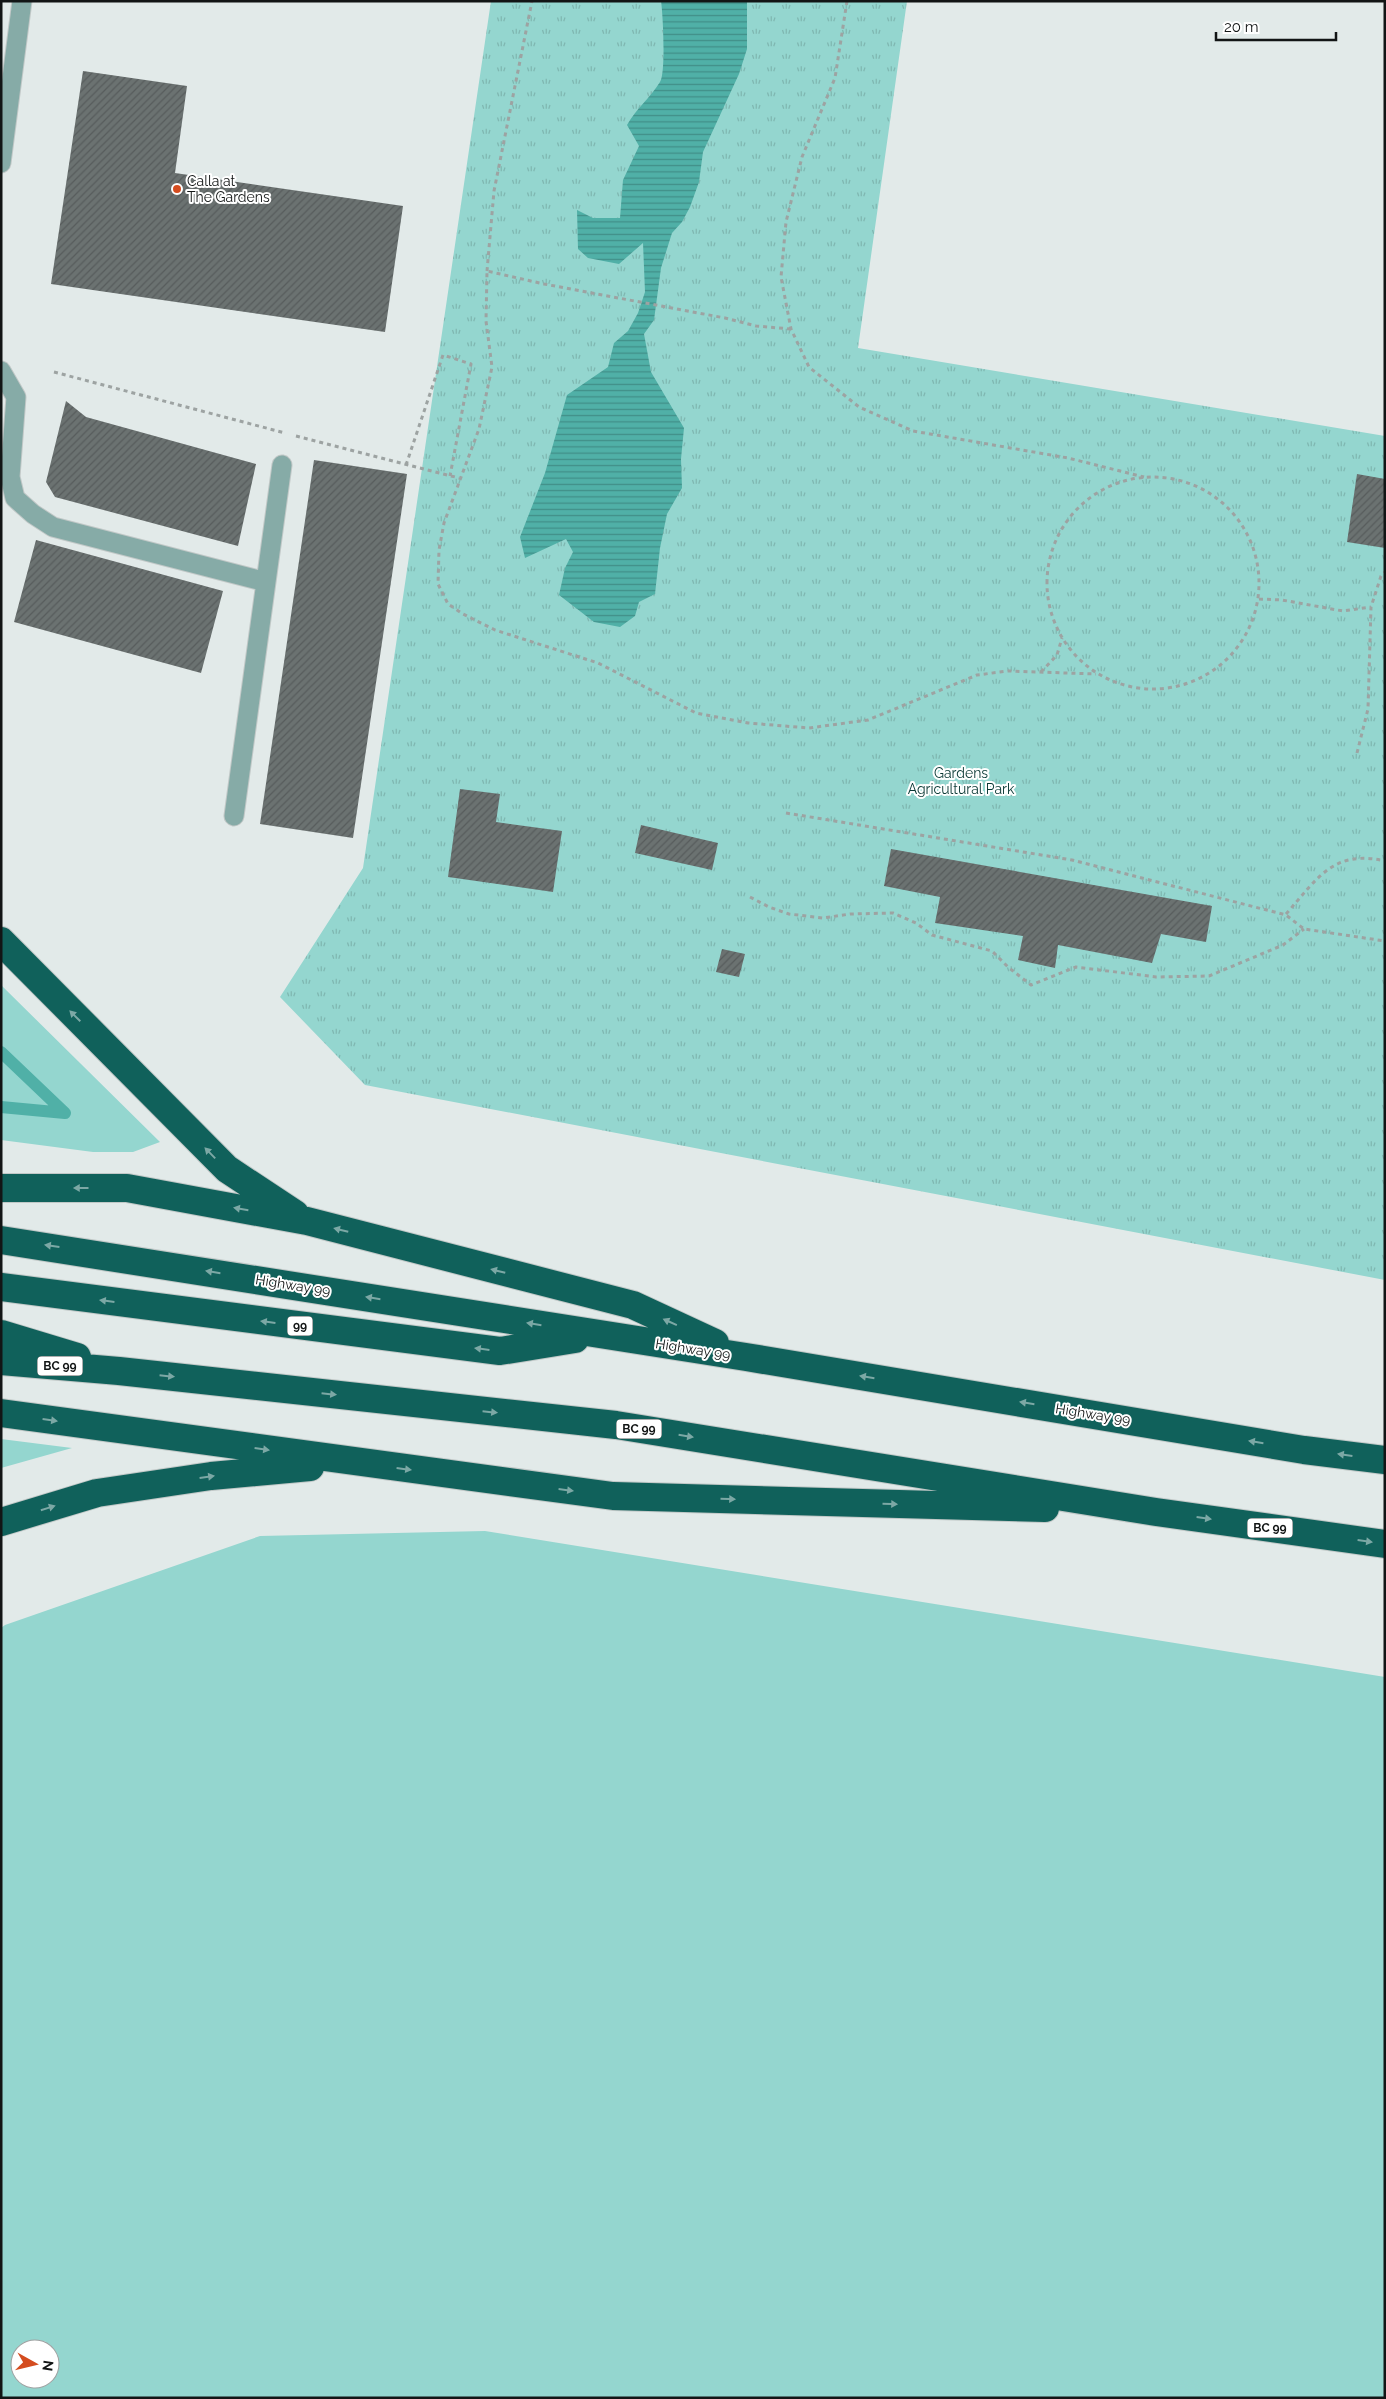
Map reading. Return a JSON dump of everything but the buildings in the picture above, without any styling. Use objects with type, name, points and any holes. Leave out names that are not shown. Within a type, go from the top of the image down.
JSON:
[{"type":"highway","points":[[1,940],[226,1169],[307,1221]]},
{"type":"highway","points":[[1,1188],[127,1188],[307,1221],[633,1305],[746,1357]]},
{"type":"highway","name":"Highway 99","points":[[1,1240],[746,1357],[1304,1450],[1385,1460]]},
{"type":"highway","name":"99","points":[[1,1287],[500,1351],[599,1335]]},
{"type":"highway","points":[[1,1334],[119,1371]]},
{"type":"highway","name":"BC 99","points":[[1,1361],[119,1371],[616,1425],[1156,1512],[1385,1544]]},
{"type":"highway","points":[[1,1413],[613,1496],[1156,1512]]},
{"type":"highway","points":[[1,1522],[97,1493],[211,1476],[356,1462]]},
{"type":"lane","points":[[1,163],[22,1]]},
{"type":"lane","points":[[1,371],[16,398],[10,477],[15,498],[33,514],[53,528],[266,582]]},
{"type":"lane","points":[[234,816],[282,465]]},
{"type":"path","points":[[532,1],[494,190],[487,271],[486,321],[492,367],[479,429],[459,478],[444,523],[439,550],[438,584],[448,604],[495,630],[598,663],[696,713],[748,723],[808,728],[868,720],[977,674],[1008,671],[1096,674]]},
{"type":"path","points":[[847,1],[836,78],[802,157],[786,222],[781,277],[791,329],[809,367],[859,407],[913,432],[1068,458],[1144,477],[1176,478],[1206,490],[1231,510],[1249,536],[1259,567],[1259,599],[1248,633],[1227,661],[1198,681],[1163,690],[1128,687],[1096,674],[1071,652],[1062,637],[1054,623],[1047,591],[1050,558],[1062,527],[1084,502],[1112,484],[1144,477]]},
{"type":"path","points":[[487,271],[756,326],[791,329]]},
{"type":"path","points":[[406,465],[443,355],[471,364],[450,476]]},
{"type":"path","points":[[54,372],[459,478]]},
{"type":"path","points":[[1357,753],[1368,709],[1371,607],[1381,576],[1385,572]]},
{"type":"path","points":[[1259,599],[1282,600],[1343,611],[1371,607]]},
{"type":"path","points":[[1042,672],[1057,655],[1062,637]]},
{"type":"path","points":[[786,813],[1072,860],[1286,915],[1304,929],[1385,941]]},
{"type":"path","points":[[1286,915],[1322,873],[1346,859],[1368,857],[1385,861]]},
{"type":"path","points":[[750,896],[769,908],[789,914],[823,918],[850,914],[893,913],[916,922],[932,935],[992,951],[1008,967],[1031,984],[1076,968],[1156,978],[1209,976],[1283,945],[1304,929]]},
{"type":"green space","name":"Gardens Agricultural Park","points":[[491,1],[907,1],[858,348],[1385,436],[1385,1280],[365,1085],[280,997],[363,868]]},
{"type":"green space","points":[[1,985],[160,1142],[133,1152],[93,1152],[1,1140]]},
{"type":"green space","points":[[1,1439],[72,1448],[1,1468]]},
{"type":"green space","points":[[485,1531],[1385,1677],[1385,2398],[1,2398],[1,1628],[260,1536]]},
{"type":"shaded area","points":[[661,1],[747,1],[747,49],[739,74],[703,152],[699,182],[690,207],[682,222],[672,233],[661,268],[654,320],[644,334],[651,372],[684,428],[681,459],[682,488],[667,514],[660,548],[655,594],[639,602],[635,616],[620,627],[594,622],[559,595],[565,568],[573,552],[566,539],[525,558],[520,537],[545,473],[567,395],[608,367],[614,343],[628,331],[638,313],[645,292],[643,243],[619,264],[588,258],[578,249],[577,210],[593,218],[620,218],[623,180],[639,146],[627,125],[656,88],[662,76],[664,43]]},
{"type":"waterway","points":[[1,1052],[65,1113],[1,1107]]},
{"type":"place","name":"Calla at The Gardens","points":[[177,189]]}]
